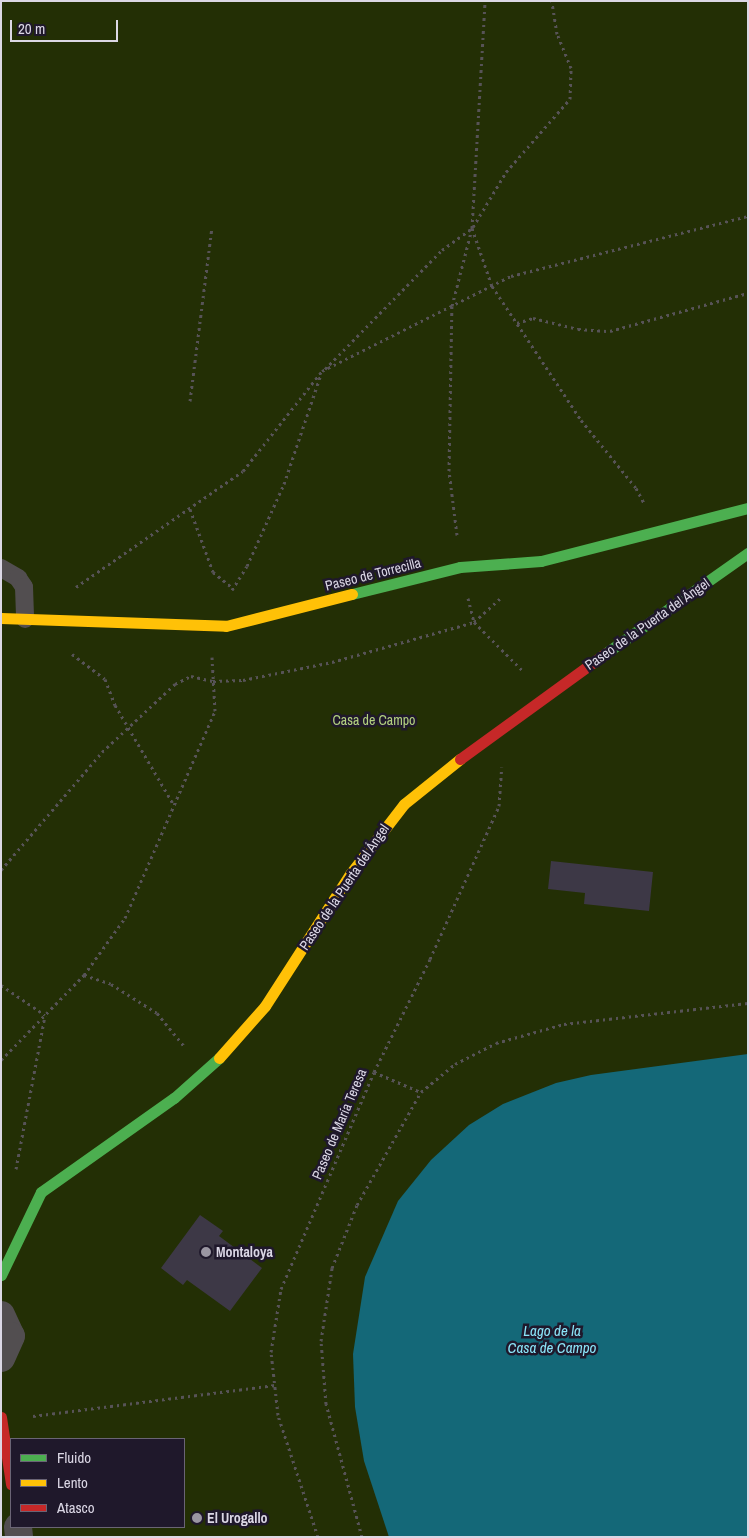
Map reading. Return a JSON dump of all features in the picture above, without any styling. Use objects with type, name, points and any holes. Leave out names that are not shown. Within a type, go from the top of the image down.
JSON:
[{"type":"street","name":"Paseo de Torrecilla","points":[[1,618],[63,622],[226,626],[460,567],[541,561],[654,535],[748,508]]},
{"type":"street","name":"Paseo de la Puerta del Ángel","points":[[1,1275],[41,1192],[204,1073],[266,1006],[383,828],[432,779],[544,696],[748,553]]},
{"type":"street","points":[[1,1315],[11,1336],[1,1358]]},
{"type":"street","points":[[2,1418],[10,1477]]},
{"type":"lane","points":[[1,568],[18,578],[26,593],[25,619]]},
{"type":"path","points":[[485,1],[472,228],[452,306],[449,471],[460,567],[474,622],[544,696]]},
{"type":"path","points":[[26,593],[68,592],[243,471],[262,452],[322,371],[442,250],[472,228],[506,172],[570,99],[571,68],[557,34],[552,1]]},
{"type":"path","points":[[226,626],[227,598],[247,566],[284,484],[322,371],[511,276],[748,216]]},
{"type":"path","points":[[190,401],[212,227]]},
{"type":"path","points":[[472,228],[492,286],[581,420],[636,488],[648,511],[654,535]]},
{"type":"path","points":[[517,323],[533,318],[578,329],[610,331],[748,292]]},
{"type":"path","points":[[190,508],[213,572],[233,588]]},
{"type":"path","points":[[1,870],[90,766],[174,684],[191,676],[213,681],[243,680],[332,662],[474,622],[541,561]]},
{"type":"path","points":[[63,622],[65,648],[105,679],[129,726],[174,805]]},
{"type":"path","points":[[1,1060],[84,975],[125,918],[215,711],[210,627]]},
{"type":"path","name":"Paseo de María Teresa","points":[[318,1537],[278,1415],[271,1352],[281,1290],[374,1072],[430,960],[499,806],[503,765],[490,735]]},
{"type":"path","points":[[84,975],[111,984],[157,1013],[204,1073]]},
{"type":"path","points":[[1,985],[45,1015]]},
{"type":"path","points":[[362,1537],[328,1413],[321,1341],[332,1268],[357,1205],[421,1092],[456,1064],[496,1043],[564,1024],[748,1002]]},
{"type":"path","points":[[20,1158],[45,1015]]},
{"type":"path","points":[[374,1072],[421,1092]]},
{"type":"path","points":[[2,1418],[275,1385]]},
{"type":"green space","name":"Casa de Campo","points":[[1,1],[748,1],[748,1537],[1,1537]]},
{"type":"water","name":"Lago de la Casa de Campo","points":[[748,1054],[748,1537],[389,1537],[364,1461],[355,1407],[353,1354],[365,1277],[398,1201],[431,1160],[469,1125],[503,1104],[556,1083],[591,1075]]},
{"type":"building","points":[[551,861],[653,872],[649,911],[584,904],[585,893],[548,889]]},
{"type":"building","name":"Montaloya","points":[[200,1215],[223,1231],[219,1236],[262,1268],[230,1311],[187,1280],[183,1285],[161,1268]]},
{"type":"traffic: fast","points":[[352,594],[460,567],[541,561],[748,508]]},
{"type":"traffic: fast","points":[[606,653],[748,553]]},
{"type":"traffic: fast","points":[[1,1275],[41,1192],[174,1098],[219,1058]]},
{"type":"traffic: slow","points":[[1,618],[226,626],[352,594]]},
{"type":"traffic: slow","points":[[219,1058],[265,1006],[350,874],[404,804],[460,759]]},
{"type":"traffic: jam","points":[[460,759],[606,653]]},
{"type":"traffic: jam","points":[[1,1417],[10,1477]]},
{"type":"place","name":"Montaloya","points":[[206,1252]]},
{"type":"place","name":"El Urogallo","points":[[197,1518]]}]
